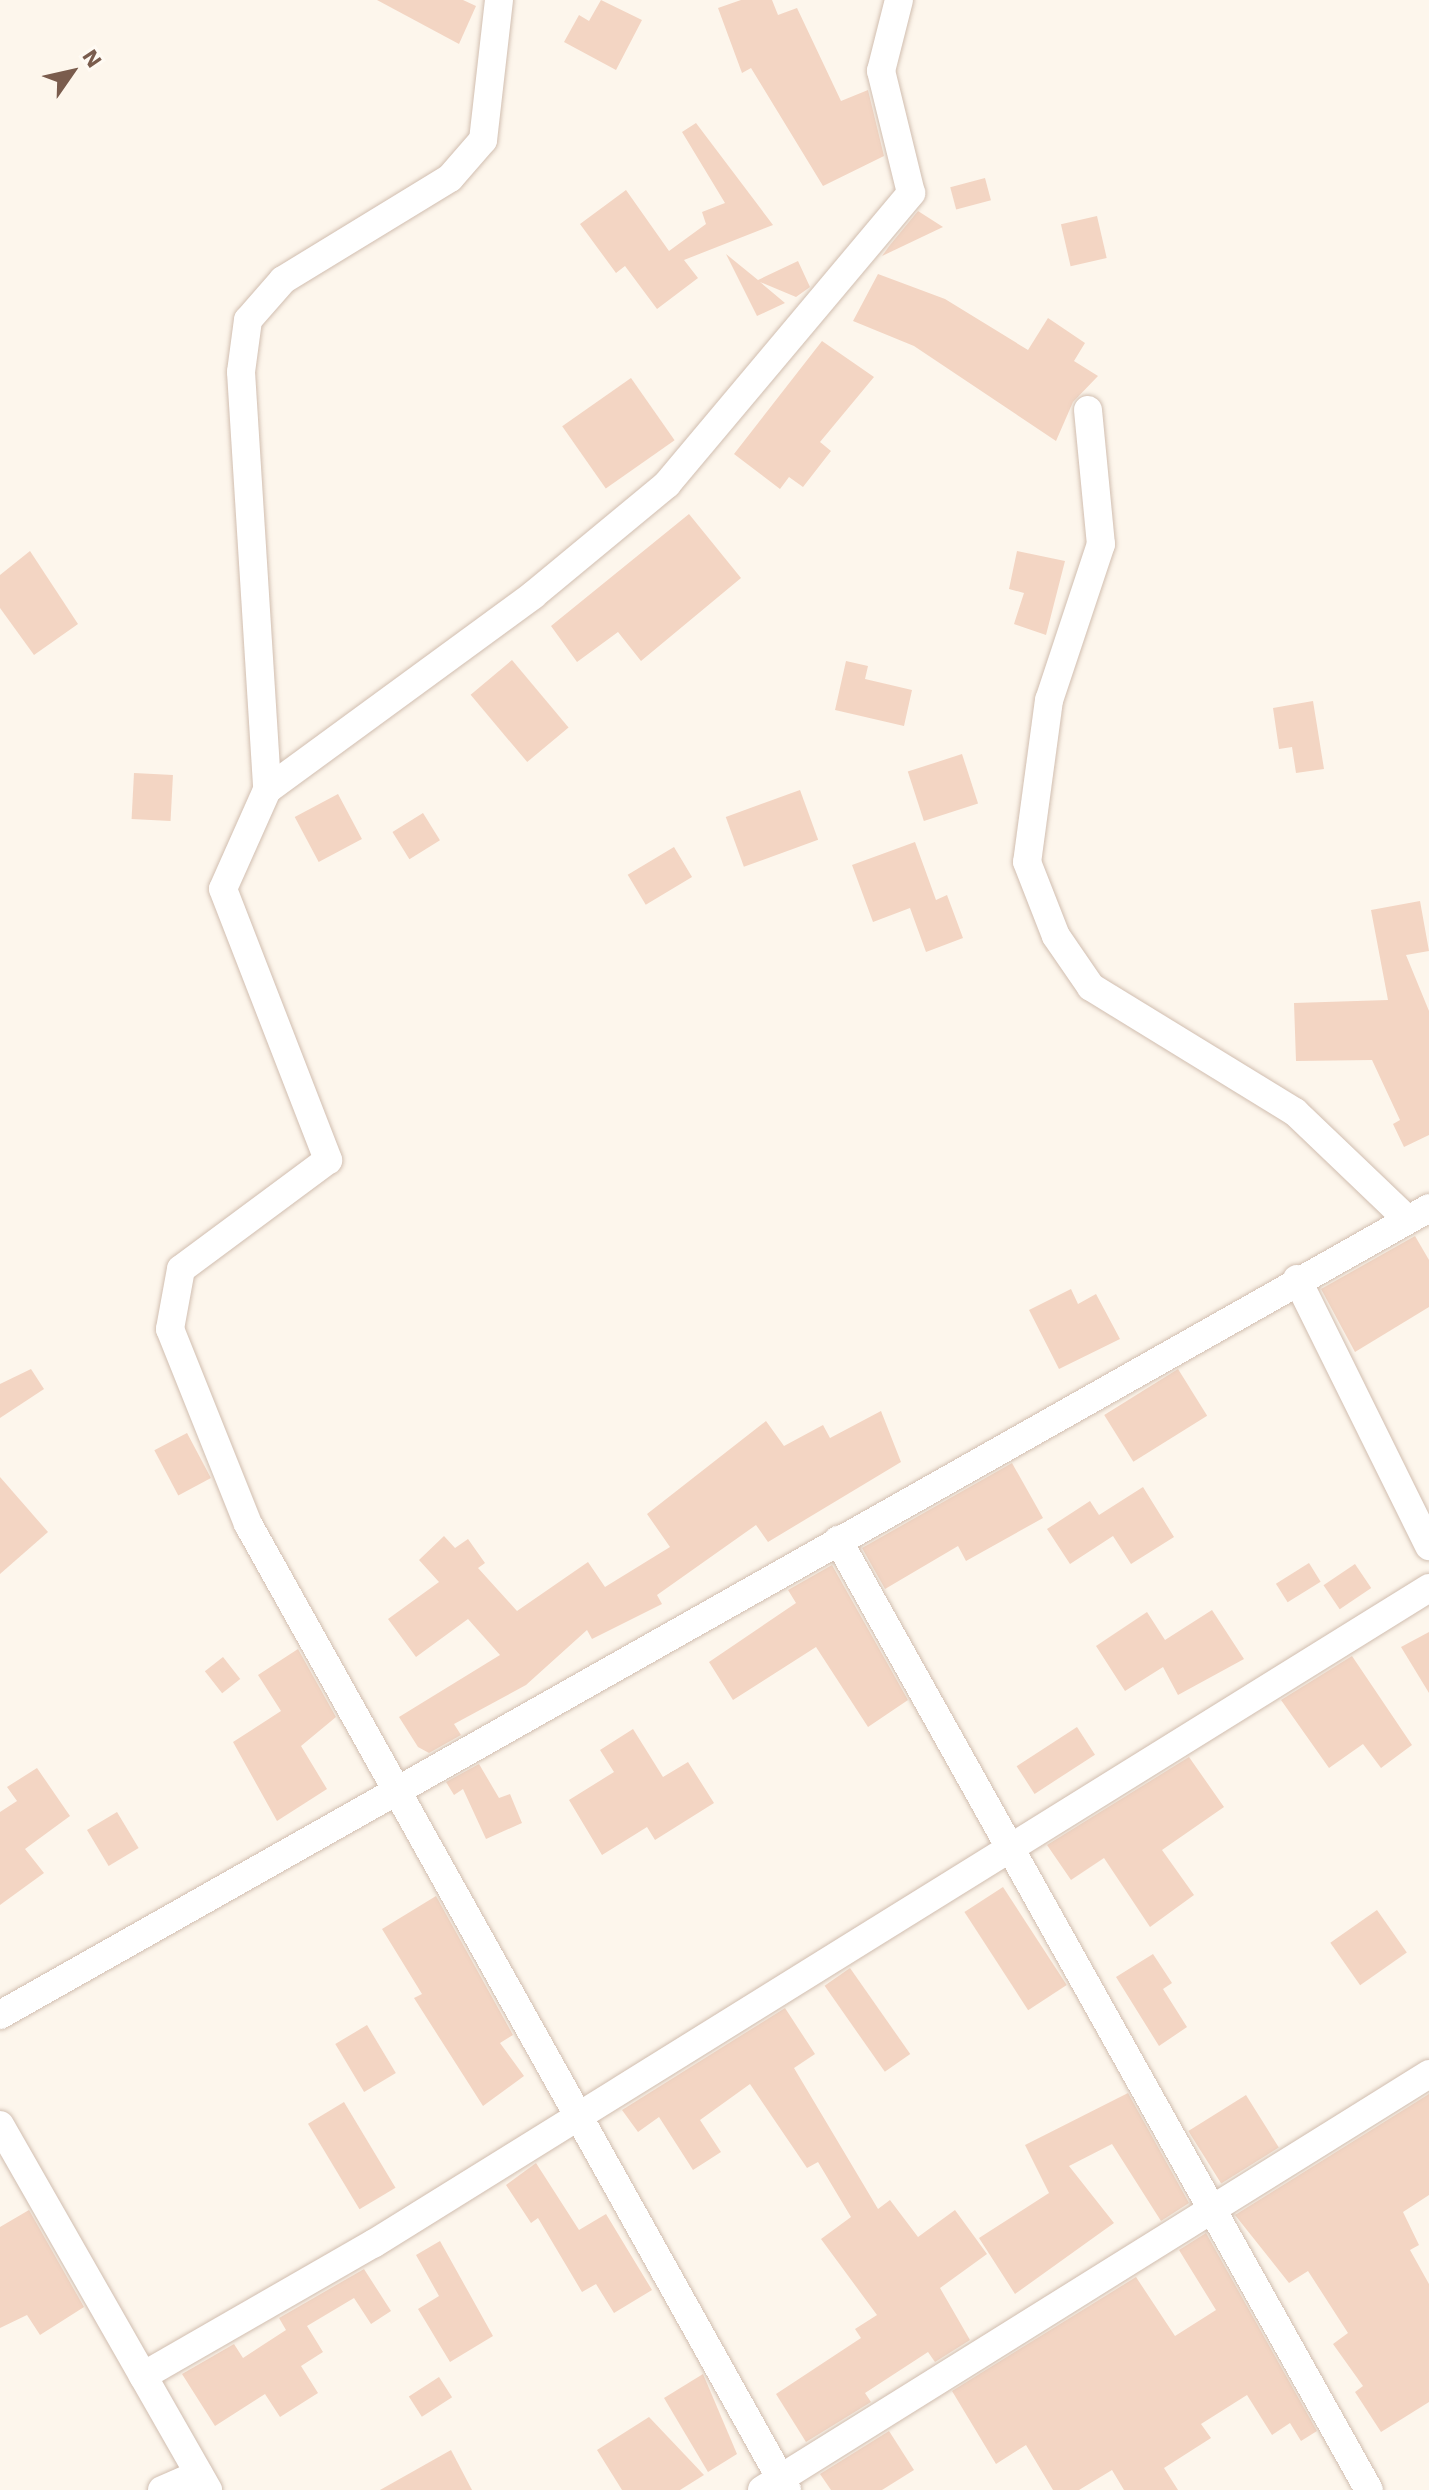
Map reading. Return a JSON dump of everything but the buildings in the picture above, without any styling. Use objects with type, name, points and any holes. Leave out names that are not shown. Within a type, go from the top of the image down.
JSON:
[{"type":"street","points":[[499,0],[483,140],[450,178],[283,280],[248,320],[241,372],[267,790],[223,889],[328,1160],[181,1269],[170,1329],[248,1524],[579,2116],[776,2486],[1429,2074]]},
{"type":"street","points":[[267,790],[533,595],[667,484],[911,193],[881,71],[899,0]]},
{"type":"street","points":[[0,2015],[1297,1279],[1418,1214],[1295,1112],[1091,987],[1056,936],[1027,862],[1049,700],[1101,544],[1088,410]]},
{"type":"street","points":[[1297,1279],[1429,1546]]},
{"type":"street","points":[[838,1540],[1369,2490]]},
{"type":"street","points":[[143,2376],[579,2116],[1429,1588]]},
{"type":"street","points":[[0,2125],[203,2482],[162,2490]]}]
